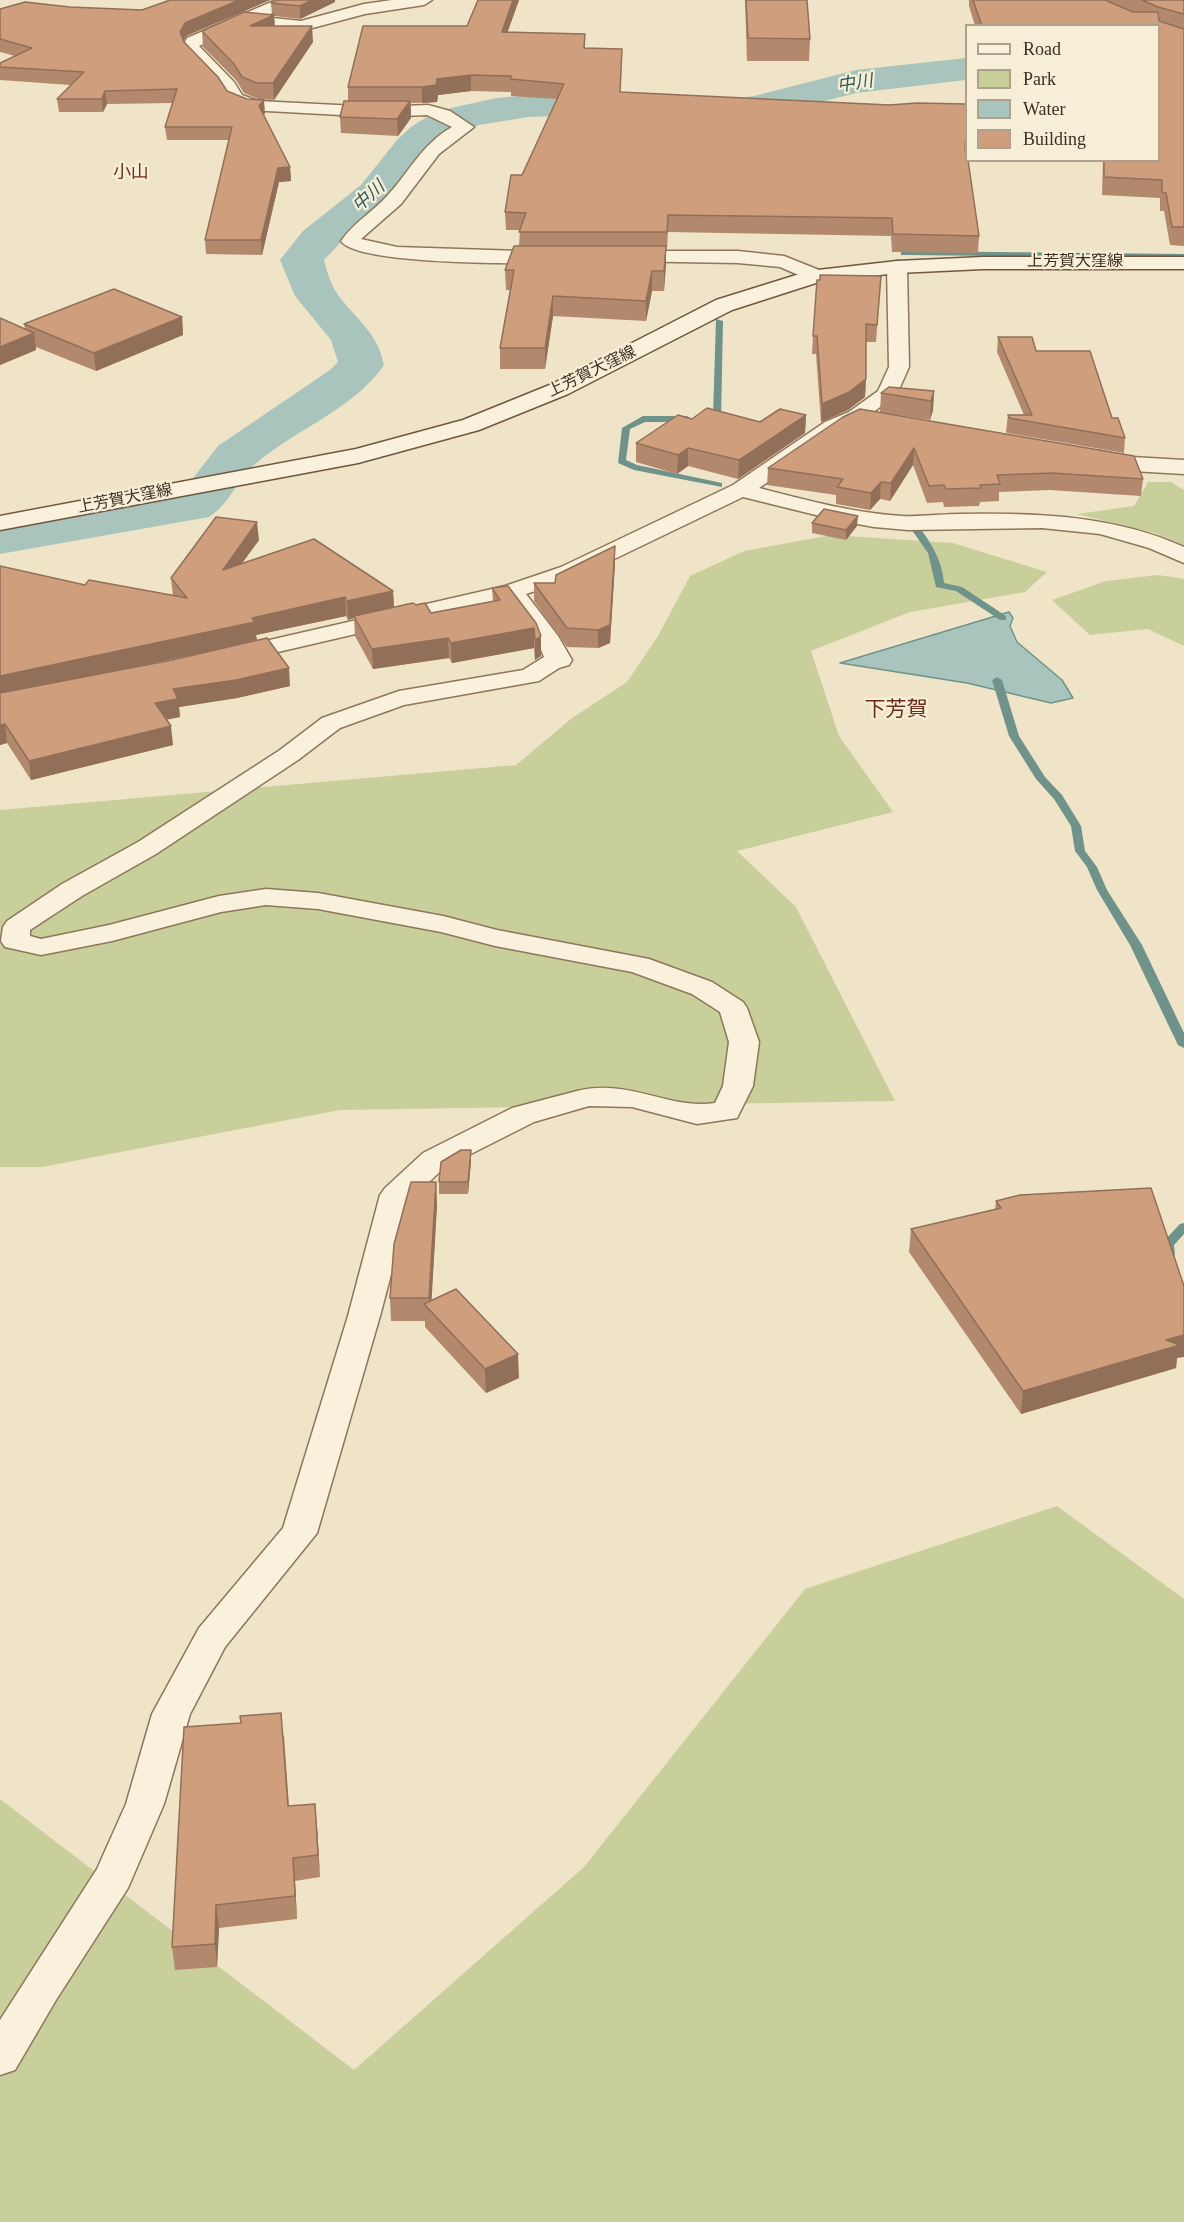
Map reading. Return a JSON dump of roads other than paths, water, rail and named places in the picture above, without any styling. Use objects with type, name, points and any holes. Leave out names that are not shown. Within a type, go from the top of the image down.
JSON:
[{"type":"main road","name":"上芳賀大窪線","points":[[0,523],[358,456],[471,425],[560,389],[724,305],[817,276],[897,267],[1027,262],[1184,263]]},
{"type":"street","points":[[290,0],[201,37],[193,41],[190,46],[228,86],[235,98],[255,106],[377,112],[428,111],[456,121],[465,127],[451,133],[434,146],[394,201],[357,229],[350,241],[368,248],[397,253],[571,257]]},
{"type":"street","points":[[242,19],[301,26],[364,9],[424,0]]},
{"type":"street","points":[[607,257],[738,257],[784,262],[817,276]]},
{"type":"street","points":[[219,658],[513,591],[569,572],[741,490],[833,427],[856,416],[887,394],[899,367],[897,267]]},
{"type":"street","points":[[856,416],[883,420]]},
{"type":"street","points":[[1078,453],[1132,464],[1184,467]]},
{"type":"street","points":[[741,490],[841,515],[895,523],[1030,520],[1097,526],[1164,545],[1184,556]]},
{"type":"street","points":[[0,2057],[40,1988],[114,1877],[145,1803],[171,1714],[212,1638],[299,1533],[364,1316],[396,1195],[434,1160],[523,1115],[588,1097],[632,1098],[697,1115],[726,1111],[738,1086],[744,1042],[733,1008],[702,988],[639,965],[495,938],[443,924],[318,901],[266,897],[219,904],[112,933],[41,947],[15,941],[17,927],[72,890],[147,848],[289,755],[331,723],[399,698],[530,676],[550,663],[560,660],[554,654],[550,641],[513,591]]},
{"type":"water","points":[[1009,612],[1013,618],[1010,626],[1017,642],[1062,680],[1073,698],[1051,703],[967,683],[840,663]]},
{"type":"waterway","name":"中川","points":[[0,539],[191,506],[205,497],[235,456],[346,380],[361,365],[357,346],[349,333],[317,296],[302,260],[318,240],[376,194],[418,141],[444,124],[469,115],[497,110],[559,104],[616,104],[692,113],[725,112],[856,82],[965,69]]},
{"type":"waterway","points":[[904,253],[1184,256]]},
{"type":"waterway","points":[[710,419],[717,419],[719,321]]},
{"type":"waterway","points":[[687,419],[643,419],[626,428],[621,461],[634,467],[719,485]]},
{"type":"waterway","points":[[914,526],[932,553],[937,567],[939,585],[959,589],[1003,618]]},
{"type":"waterway","points":[[997,680],[1014,736],[1041,779],[1058,797],[1076,826],[1080,851],[1092,867],[1102,890],[1136,945],[1184,1045]]},
{"type":"waterway","points":[[1169,1255],[1167,1244],[1184,1227]]},
{"type":"district","name":"小山","points":[[131,173]]},
{"type":"district","name":"下芳賀","points":[[896,710]]}]
